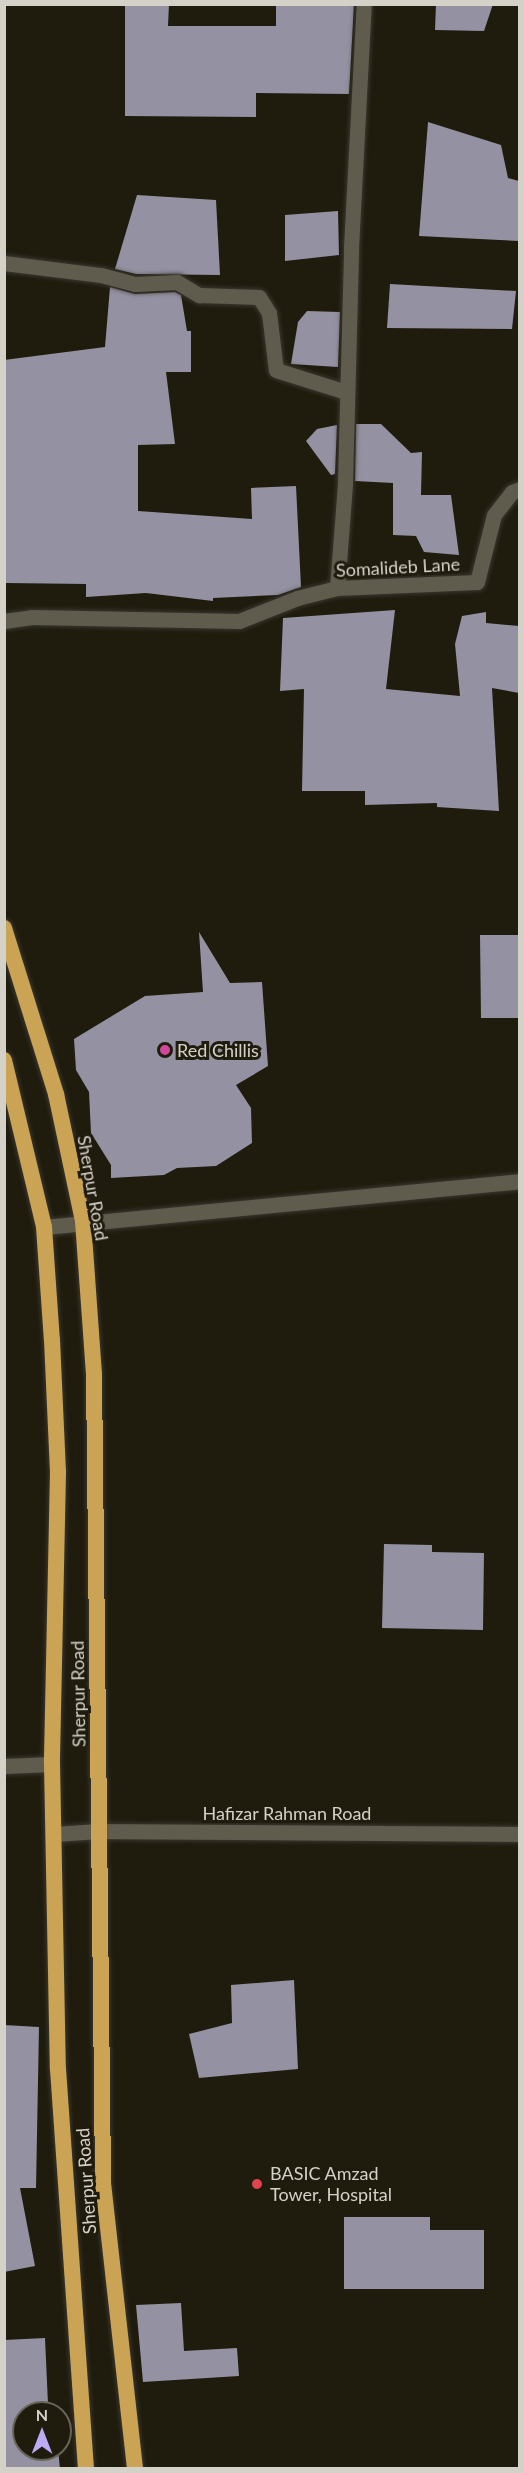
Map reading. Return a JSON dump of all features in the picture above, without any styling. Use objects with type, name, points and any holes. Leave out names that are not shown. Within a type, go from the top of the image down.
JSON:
[{"type":"highway","name":"Sherpur Road","points":[[4,928],[56,1094],[83,1221],[94,1374],[103,2183],[135,2469]]},
{"type":"highway","name":"Sherpur Road","points":[[4,1060],[44,1227],[58,1472],[52,1764],[63,2178],[86,2469]]},
{"type":"street","points":[[337,588],[364,4]]},
{"type":"street","points":[[4,263],[101,274],[135,284],[177,282],[199,295],[259,297],[269,313],[276,370],[346,392]]},
{"type":"street","name":"Somalideb Lane","points":[[4,621],[32,617],[239,621],[297,598],[337,588],[477,582],[494,515],[512,492],[519,489]]},
{"type":"street","points":[[44,1227],[83,1221],[519,1181]]},
{"type":"street","points":[[4,1766],[52,1764]]},
{"type":"street","name":"Hafizar Rahman Road","points":[[54,1834],[99,1831],[519,1834]]},
{"type":"building","points":[[125,4],[169,4],[168,26],[276,26],[276,4],[354,4],[349,94],[256,93],[256,117],[125,116]]},
{"type":"building","points":[[436,4],[493,4],[484,31],[435,30]]},
{"type":"building","points":[[428,122],[501,145],[508,178],[519,181],[519,241],[419,236]]},
{"type":"building","points":[[137,195],[216,200],[220,275],[136,274],[115,269]]},
{"type":"building","points":[[338,211],[339,255],[285,261],[285,215]]},
{"type":"building","points":[[390,284],[516,291],[512,329],[387,328]]},
{"type":"building","points":[[110,287],[135,294],[175,292],[181,295],[187,331],[191,331],[191,372],[166,372],[175,444],[138,445],[138,511],[252,519],[251,488],[296,486],[301,587],[278,595],[213,598],[213,601],[146,593],[86,597],[86,584],[6,583],[4,360],[105,347]]},
{"type":"building","points":[[307,311],[340,312],[338,367],[291,364],[298,322]]},
{"type":"building","points":[[356,424],[381,424],[411,453],[422,452],[421,495],[451,495],[459,555],[424,552],[416,536],[393,535],[393,483],[355,481]]},
{"type":"building","points":[[337,425],[335,474],[331,475],[306,441],[317,429]]},
{"type":"building","points":[[395,610],[386,689],[460,696],[455,644],[462,616],[486,612],[486,623],[519,626],[519,693],[492,688],[499,811],[437,807],[437,803],[365,805],[365,791],[302,791],[304,689],[280,691],[283,618]]},
{"type":"building","points":[[199,932],[230,983],[262,982],[268,1066],[236,1085],[251,1108],[252,1143],[216,1166],[177,1168],[164,1175],[111,1178],[111,1165],[91,1133],[89,1092],[76,1070],[74,1039],[145,996],[203,992]]},
{"type":"building","points":[[480,935],[519,935],[519,1018],[481,1018]]},
{"type":"building","points":[[384,1544],[432,1545],[432,1552],[484,1553],[483,1630],[382,1628]]},
{"type":"building","points":[[294,1980],[298,2069],[199,2078],[189,2034],[232,2023],[231,1985]]},
{"type":"building","points":[[4,2025],[39,2027],[36,2188],[20,2188],[35,2266],[4,2272]]},
{"type":"building","points":[[344,2217],[430,2217],[430,2230],[484,2230],[484,2289],[344,2289]]},
{"type":"building","points":[[181,2303],[184,2351],[237,2348],[239,2376],[143,2382],[136,2305]]},
{"type":"building","points":[[45,2338],[48,2401],[12,2401],[12,2461],[59,2461],[60,2469],[4,2469],[4,2340]]},
{"type":"place","name":"Red Chillis","points":[[165,1050]]},
{"type":"place","name":"BASIC Amzad Tower, Hospital","points":[[257,2184]]}]
